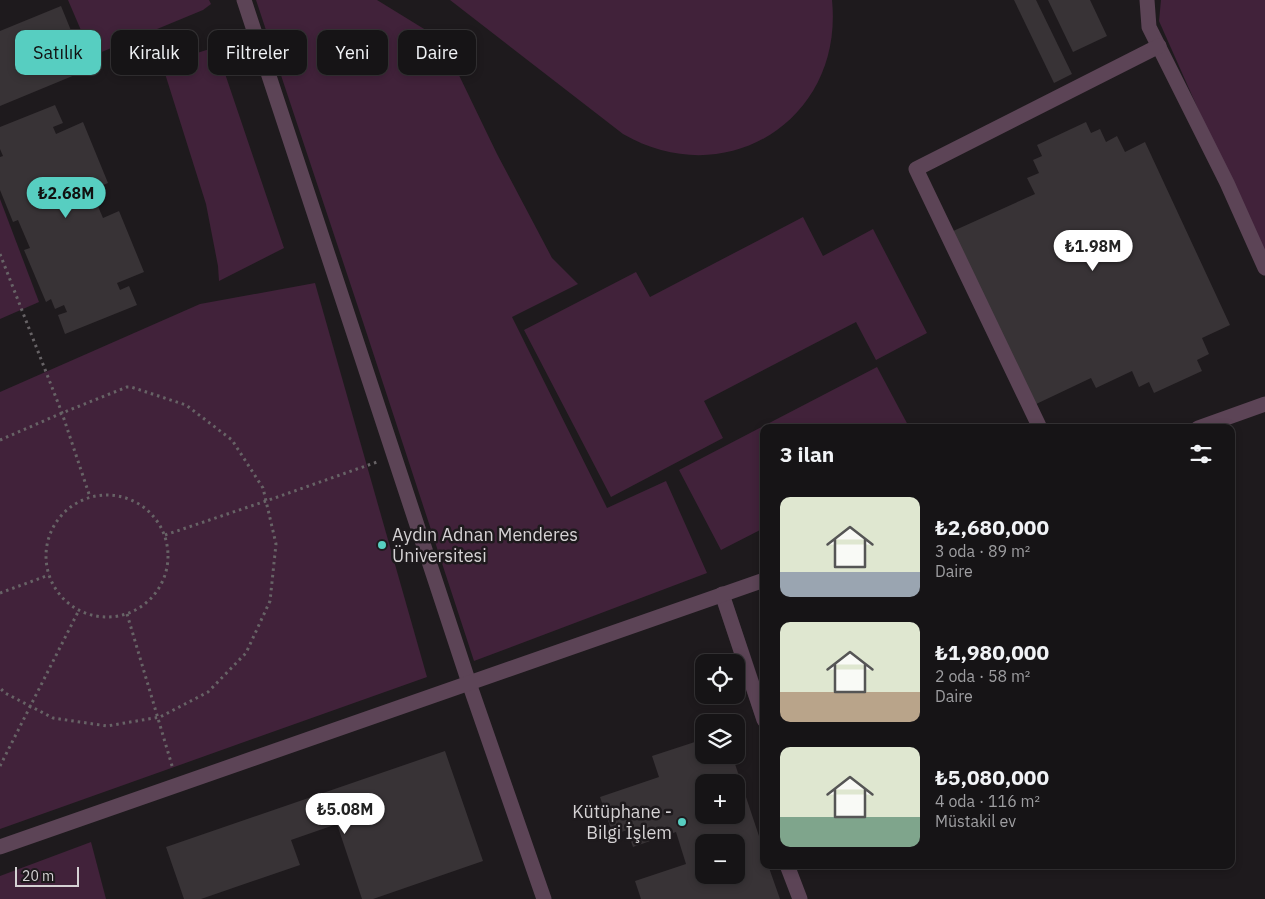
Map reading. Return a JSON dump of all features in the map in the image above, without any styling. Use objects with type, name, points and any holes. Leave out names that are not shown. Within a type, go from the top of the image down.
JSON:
[{"type":"lane","points":[[244,0],[469,683],[544,899]]},
{"type":"lane","points":[[1147,0],[1150,27],[1227,183],[1265,268]]},
{"type":"lane","points":[[1038,424],[916,169],[1159,46]]},
{"type":"lane","points":[[1209,424],[1265,404]]},
{"type":"lane","points":[[0,847],[760,581]]},
{"type":"lane","points":[[722,594],[760,708]]},
{"type":"lane","points":[[789,869],[800,899]]},
{"type":"path","points":[[0,254],[62,413],[90,497]]},
{"type":"path","points":[[0,440],[127,387],[186,405],[232,440],[263,488],[276,544],[270,601],[246,653],[208,692],[160,718],[106,726],[53,718],[5,693],[0,688]]},
{"type":"path","points":[[165,535],[394,456]]},
{"type":"path","points":[[109,495],[128,498],[146,508],[159,522],[165,535],[169,561],[164,581],[152,598],[135,611],[127,614],[116,617],[95,617],[75,609],[60,595],[49,575],[46,558],[48,538],[57,520],[71,506],[90,497],[109,495]]},
{"type":"path","points":[[0,593],[49,575]]},
{"type":"path","points":[[0,766],[79,610]]},
{"type":"path","points":[[127,614],[178,785]]},
{"type":"shaded area","points":[[68,0],[209,0],[211,4],[203,10],[155,30],[111,30],[111,48],[101,52],[101,30],[81,30]]},
{"type":"shaded area","points":[[256,0],[377,0],[426,30],[398,30],[398,75],[459,75],[497,154],[552,258],[578,284],[512,317],[607,508],[666,481],[707,573],[474,661],[281,75],[307,75],[307,30],[266,30]]},
{"type":"shaded area","points":[[450,0],[832,0],[831,42],[819,80],[799,111],[771,134],[738,149],[701,155],[662,150],[623,134]]},
{"type":"shaded area","points":[[1161,0],[1265,0],[1265,260],[1159,21]]},
{"type":"shaded area","points":[[208,50],[208,75],[225,75],[284,248],[219,281],[218,266],[206,204],[165,75],[198,75],[198,53]]},
{"type":"shaded area","points":[[0,199],[39,302],[0,319]]},
{"type":"shaded area","points":[[803,217],[823,256],[873,229],[927,333],[876,360],[856,322],[704,401],[723,438],[611,497],[524,330],[636,272],[650,297]]},
{"type":"shaded area","points":[[315,283],[427,677],[0,829],[0,392],[200,304]]},
{"type":"shaded area","points":[[877,367],[907,424],[767,424]]},
{"type":"shaded area","points":[[760,428],[760,530],[721,550],[679,470]]},
{"type":"shaded area","points":[[91,842],[106,899],[0,899],[0,876]]},
{"type":"building","points":[[1014,0],[1036,0],[1072,74],[1054,83]]},
{"type":"building","points":[[1048,0],[1090,0],[1107,36],[1073,52]]},
{"type":"building","points":[[61,6],[71,30],[15,30],[15,75],[75,75],[0,106],[0,31]]},
{"type":"building","points":[[55,105],[63,123],[53,127],[56,134],[83,122],[108,183],[91,190],[103,218],[119,211],[144,272],[117,283],[120,290],[129,286],[137,305],[65,334],[58,315],[67,312],[64,305],[55,309],[51,299],[46,302],[24,250],[30,248],[18,220],[13,222],[0,190],[0,157],[3,156],[0,149],[0,127]]},
{"type":"building","points":[[1086,122],[1091,133],[1100,129],[1106,142],[1117,136],[1125,152],[1145,142],[1230,325],[1202,338],[1209,354],[1197,360],[1202,371],[1154,393],[1149,382],[1139,387],[1132,371],[1096,388],[1091,378],[1032,406],[951,232],[1035,194],[1027,178],[1039,173],[1033,160],[1042,156],[1037,145]]},
{"type":"building","name":"Kütüphane - Bilgi İşlem","points":[[695,742],[695,764],[735,764],[738,774],[695,774],[695,824],[745,824],[745,794],[760,839],[760,869],[769,869],[780,899],[641,899],[635,881],[686,864],[676,832],[633,847],[627,830],[613,835],[600,797],[659,777],[652,756]]},
{"type":"building","points":[[445,751],[483,861],[373,899],[362,899],[337,824],[291,840],[300,865],[201,899],[184,899],[166,847]]},
{"type":"place","name":"Aydın Adnan Menderes Üniversitesi","points":[[382,545]]},
{"type":"place","name":"Kütüphane - Bilgi İşlem","points":[[682,822]]}]
